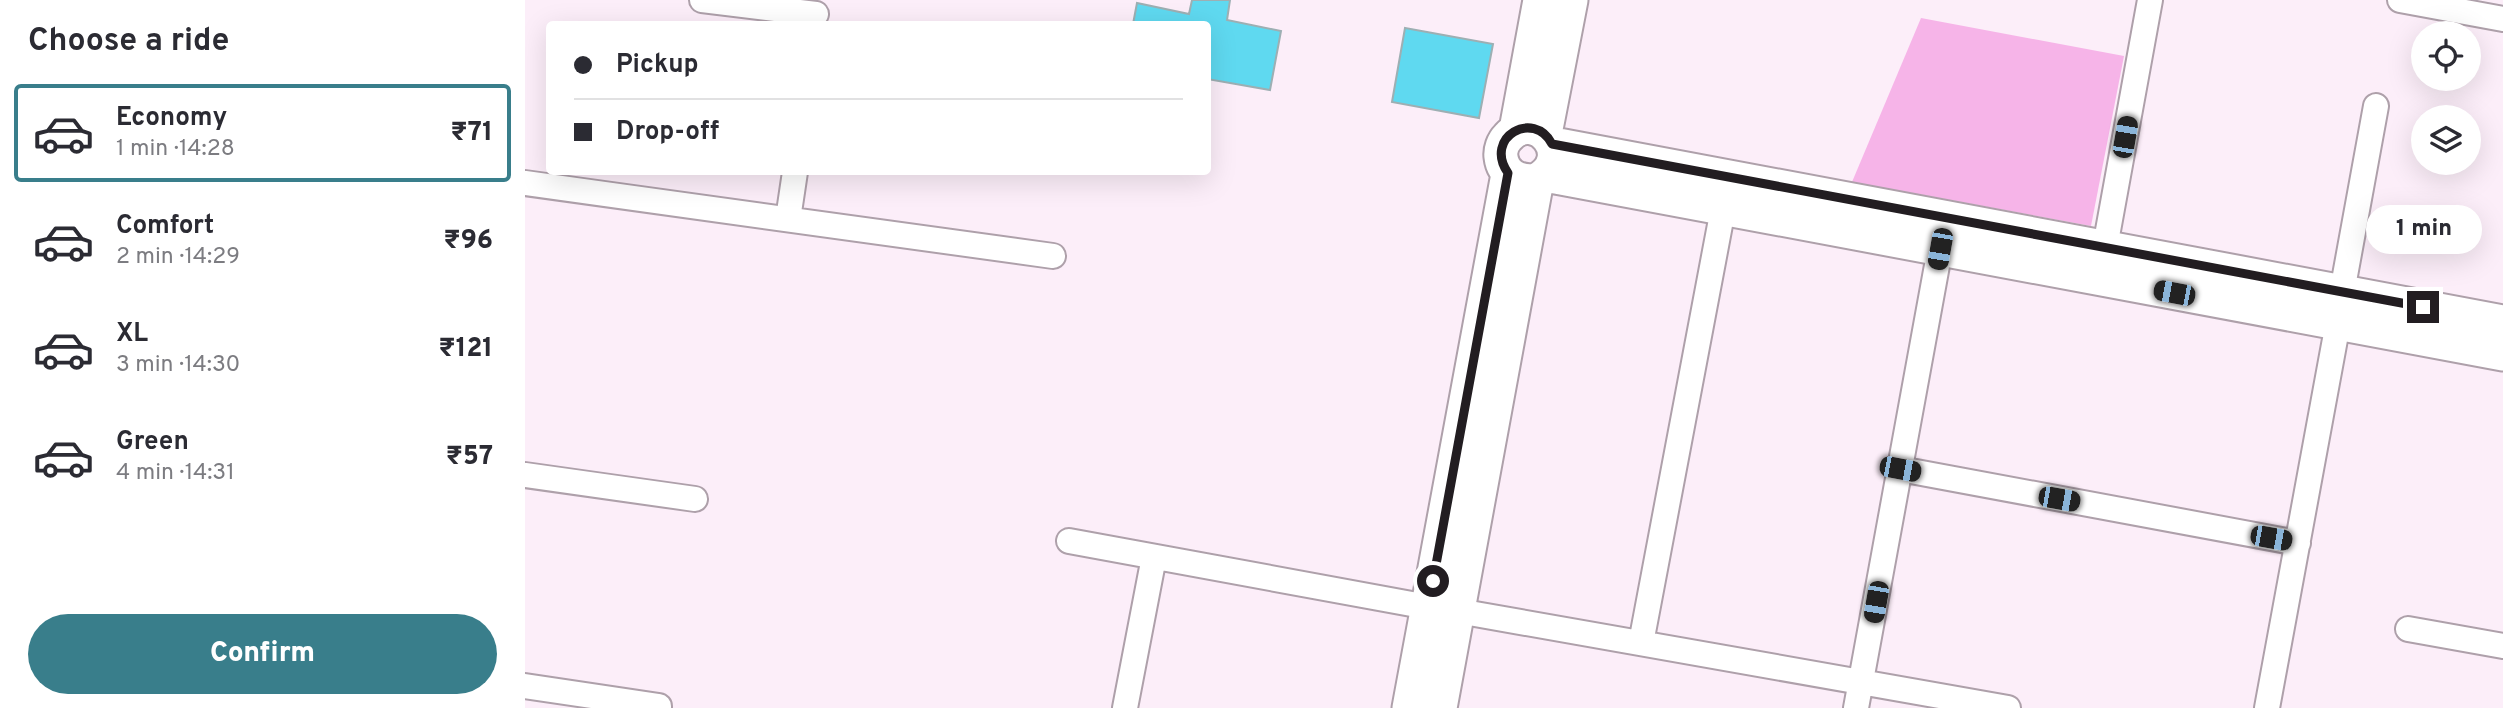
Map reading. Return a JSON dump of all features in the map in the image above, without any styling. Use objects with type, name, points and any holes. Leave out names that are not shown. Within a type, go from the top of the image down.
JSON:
[{"type":"street","points":[[702,0],[816,13]]},
{"type":"street","points":[[1534,156],[1540,0]]},
{"type":"street","points":[[1409,708],[1443,609],[1534,156],[1571,0]]},
{"type":"street","points":[[2105,247],[2150,0]]},
{"type":"street","points":[[2399,0],[2503,19]]},
{"type":"street","points":[[2267,708],[2376,106]]},
{"type":"street","points":[[1534,156],[1723,209],[1940,249],[2340,307],[2503,322]]},
{"type":"street","points":[[1534,156],[2105,247],[2340,307],[2503,354]]},
{"type":"street","points":[[788,219],[795,175]]},
{"type":"street","points":[[525,183],[1053,256]]},
{"type":"street","points":[[1641,643],[1723,209]]},
{"type":"street","points":[[1856,708],[1940,249]]},
{"type":"street","points":[[1900,469],[2298,543]]},
{"type":"street","points":[[525,475],[695,499]]},
{"type":"street","points":[[1069,541],[2003,708]]},
{"type":"street","points":[[1125,708],[1154,557]]},
{"type":"street","points":[[1440,708],[1443,609]]},
{"type":"street","points":[[2408,629],[2503,646]]},
{"type":"street","points":[[525,686],[659,708]]},
{"type":"shaded area","points":[[1921,18],[2124,56],[2091,226],[1852,182]]},
{"type":"building","points":[[1192,0],[1230,0],[1227,20],[1281,31],[1270,90],[1211,80],[1211,21],[1134,21],[1137,3],[1189,14]]},
{"type":"building","points":[[1405,28],[1493,44],[1479,118],[1392,102]]},
{"type":"route","points":[[1433,581],[1508,173],[1501,158],[1501,150],[1509,135],[1523,128],[1539,130],[1552,144],[2423,307]]}]
